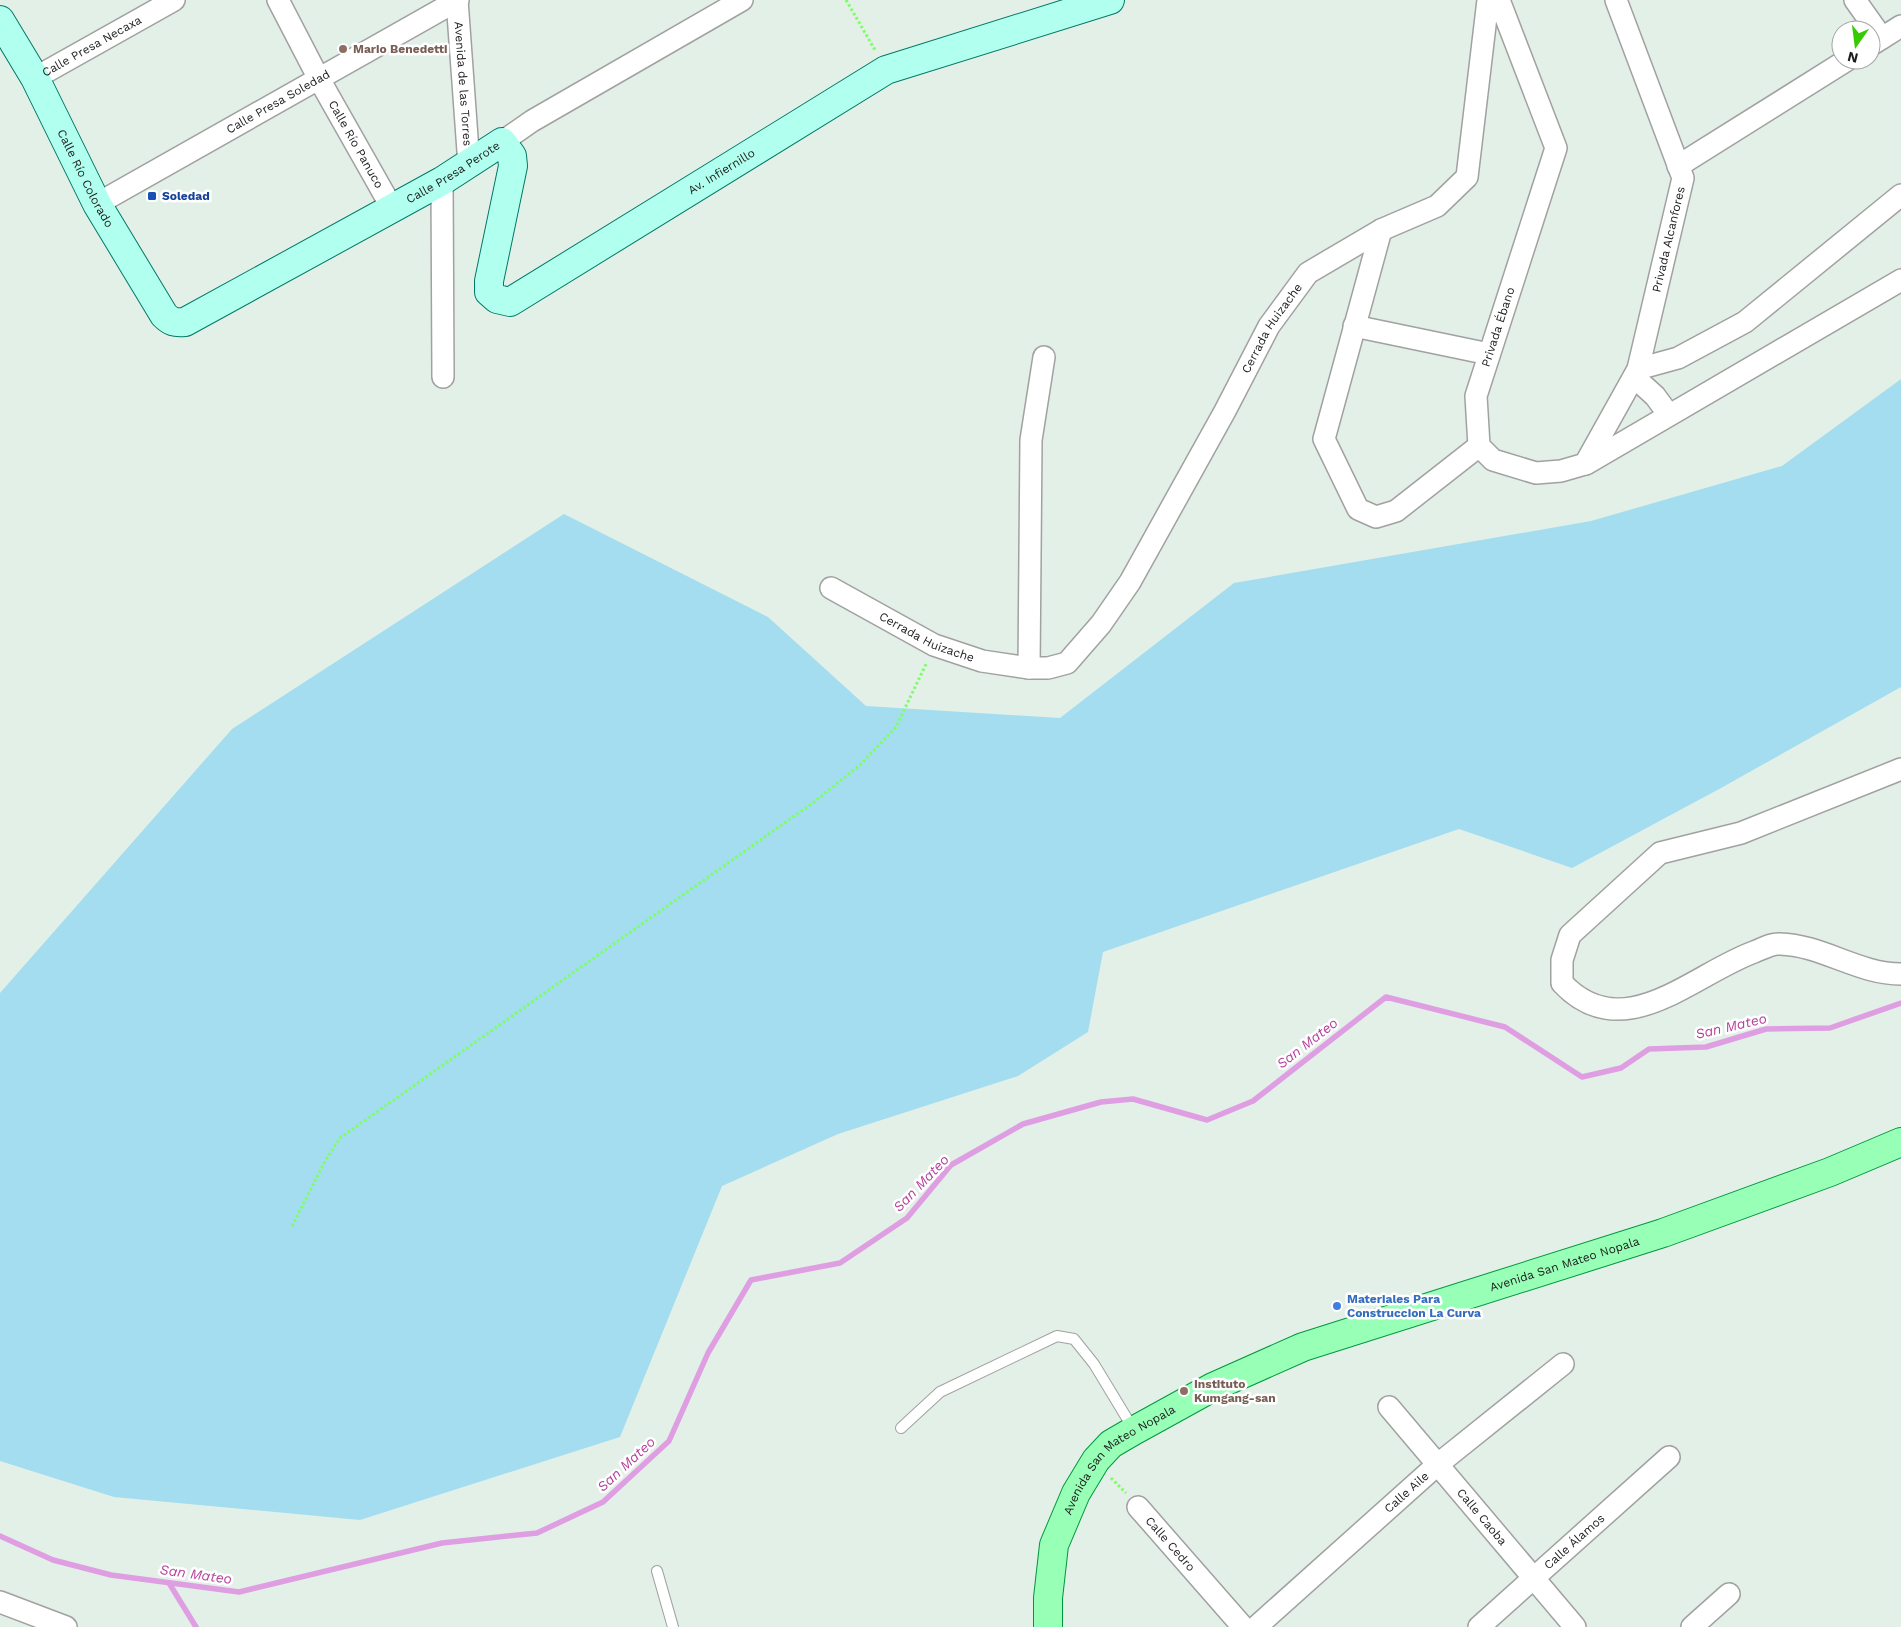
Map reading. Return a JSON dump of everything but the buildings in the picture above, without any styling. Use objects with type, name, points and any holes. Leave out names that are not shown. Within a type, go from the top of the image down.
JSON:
[{"type":"main road","name":"Avenida San Mateo Nopala","points":[[1048,1627],[1048,1598],[1054,1544],[1076,1493],[1096,1460],[1111,1444],[1134,1430],[1213,1386],[1303,1347],[1663,1233],[1830,1172],[1901,1142]]},
{"type":"street","name":"Calle Presa Necaxa","points":[[34,78],[174,0]]},
{"type":"street","name":"Calle Río Panuco","points":[[278,0],[319,79],[392,208]]},
{"type":"street","name":"Calle Presa Soledad","points":[[97,204],[458,0]]},
{"type":"street","name":"Avenida de las Torres","points":[[458,0],[468,165]]},
{"type":"street","name":"Calle Presa Perote","points":[[185,322],[442,181],[532,121],[742,0]]},
{"type":"street","name":"Av. Infiernillo","points":[[502,142],[512,156],[513,166],[489,281],[490,292],[497,299],[510,302],[886,70],[1110,0]]},
{"type":"street","name":"Cerrada Huizache","points":[[830,588],[934,645],[982,661],[1028,668],[1048,668],[1067,662],[1101,624],[1135,573],[1269,326],[1308,273],[1381,230],[1437,206],[1467,177],[1488,0]]},
{"type":"street","name":"Privada Ébano","points":[[1479,446],[1476,396],[1556,148],[1499,0]]},
{"type":"street","name":"Privada Alcanfores","points":[[1616,0],[1683,178],[1636,373]]},
{"type":"street","points":[[1855,0],[1866,20]]},
{"type":"street","name":"Calle Río Colorado","points":[[0,20],[34,78],[97,204],[164,315],[170,321],[185,322]]},
{"type":"street","points":[[1881,38],[1901,26]]},
{"type":"street","points":[[1678,166],[1831,70]]},
{"type":"street","points":[[442,181],[443,377]]},
{"type":"street","points":[[1586,464],[1636,373],[1678,358],[1745,322],[1901,195]]},
{"type":"street","points":[[1381,230],[1324,439],[1358,509],[1376,516],[1396,511],[1479,446],[1493,460],[1536,472],[1561,472],[1586,464],[1901,280]]},
{"type":"street","points":[[1354,326],[1489,354]]},
{"type":"street","points":[[1028,668],[1031,440],[1044,357]]},
{"type":"street","points":[[1636,373],[1669,415]]},
{"type":"street","points":[[1901,769],[1741,833],[1660,853],[1570,935],[1562,960],[1562,983],[1576,997],[1598,1007],[1634,1008],[1659,1001],[1740,957],[1778,943],[1806,948],[1861,968],[1901,974]]},
{"type":"street","name":"Calle Aile","points":[[1256,1627],[1437,1465],[1563,1364]]},
{"type":"street","name":"Calle Caoba","points":[[1389,1407],[1575,1627]]},
{"type":"street","name":"Calle Álamos","points":[[1479,1627],[1669,1458]]},
{"type":"street","name":"Calle Cedro","points":[[1138,1507],[1243,1627]]},
{"type":"street","points":[[1692,1627],[1729,1594]]},
{"type":"street","points":[[0,1602],[66,1627]]},
{"type":"lane","points":[[901,1428],[940,1392],[1057,1336],[1074,1339],[1094,1364],[1134,1430]]},
{"type":"lane","points":[[657,1571],[673,1627]]},
{"type":"path","points":[[846,0],[886,70]]},
{"type":"path","points":[[292,1226],[325,1161],[340,1138],[814,802],[860,765],[896,727],[934,645]]},
{"type":"path","name":"Calle Cedro","points":[[1096,1460],[1138,1507]]},
{"type":"shaded area","points":[[1901,379],[1901,687],[1721,788],[1572,868],[1459,829],[1103,952],[1088,1032],[1018,1076],[838,1134],[722,1186],[620,1437],[360,1520],[114,1497],[0,1461],[0,993],[232,729],[564,514],[768,617],[866,706],[1060,718],[1234,583],[1591,521],[1782,466]]},
{"type":"waterway","name":"San Mateo","points":[[0,1536],[53,1560],[111,1575],[239,1592],[442,1543],[537,1533],[603,1502],[669,1441],[708,1353],[751,1280],[840,1263],[907,1218],[951,1165],[1023,1124],[1101,1102],[1133,1099],[1207,1120],[1253,1101],[1386,997],[1505,1027],[1582,1077],[1621,1068],[1649,1049],[1706,1047],[1766,1029],[1830,1028],[1901,1003]]},
{"type":"waterway","points":[[169,1583],[196,1627]]},
{"type":"place","name":"Mario Benedetti","points":[[343,49]]},
{"type":"place","name":"Soledad","points":[[152,196]]},
{"type":"place","name":"Materiales Para Construccion La Curva","points":[[1337,1306]]},
{"type":"place","name":"Instituto Kumgang-san","points":[[1184,1391]]}]
